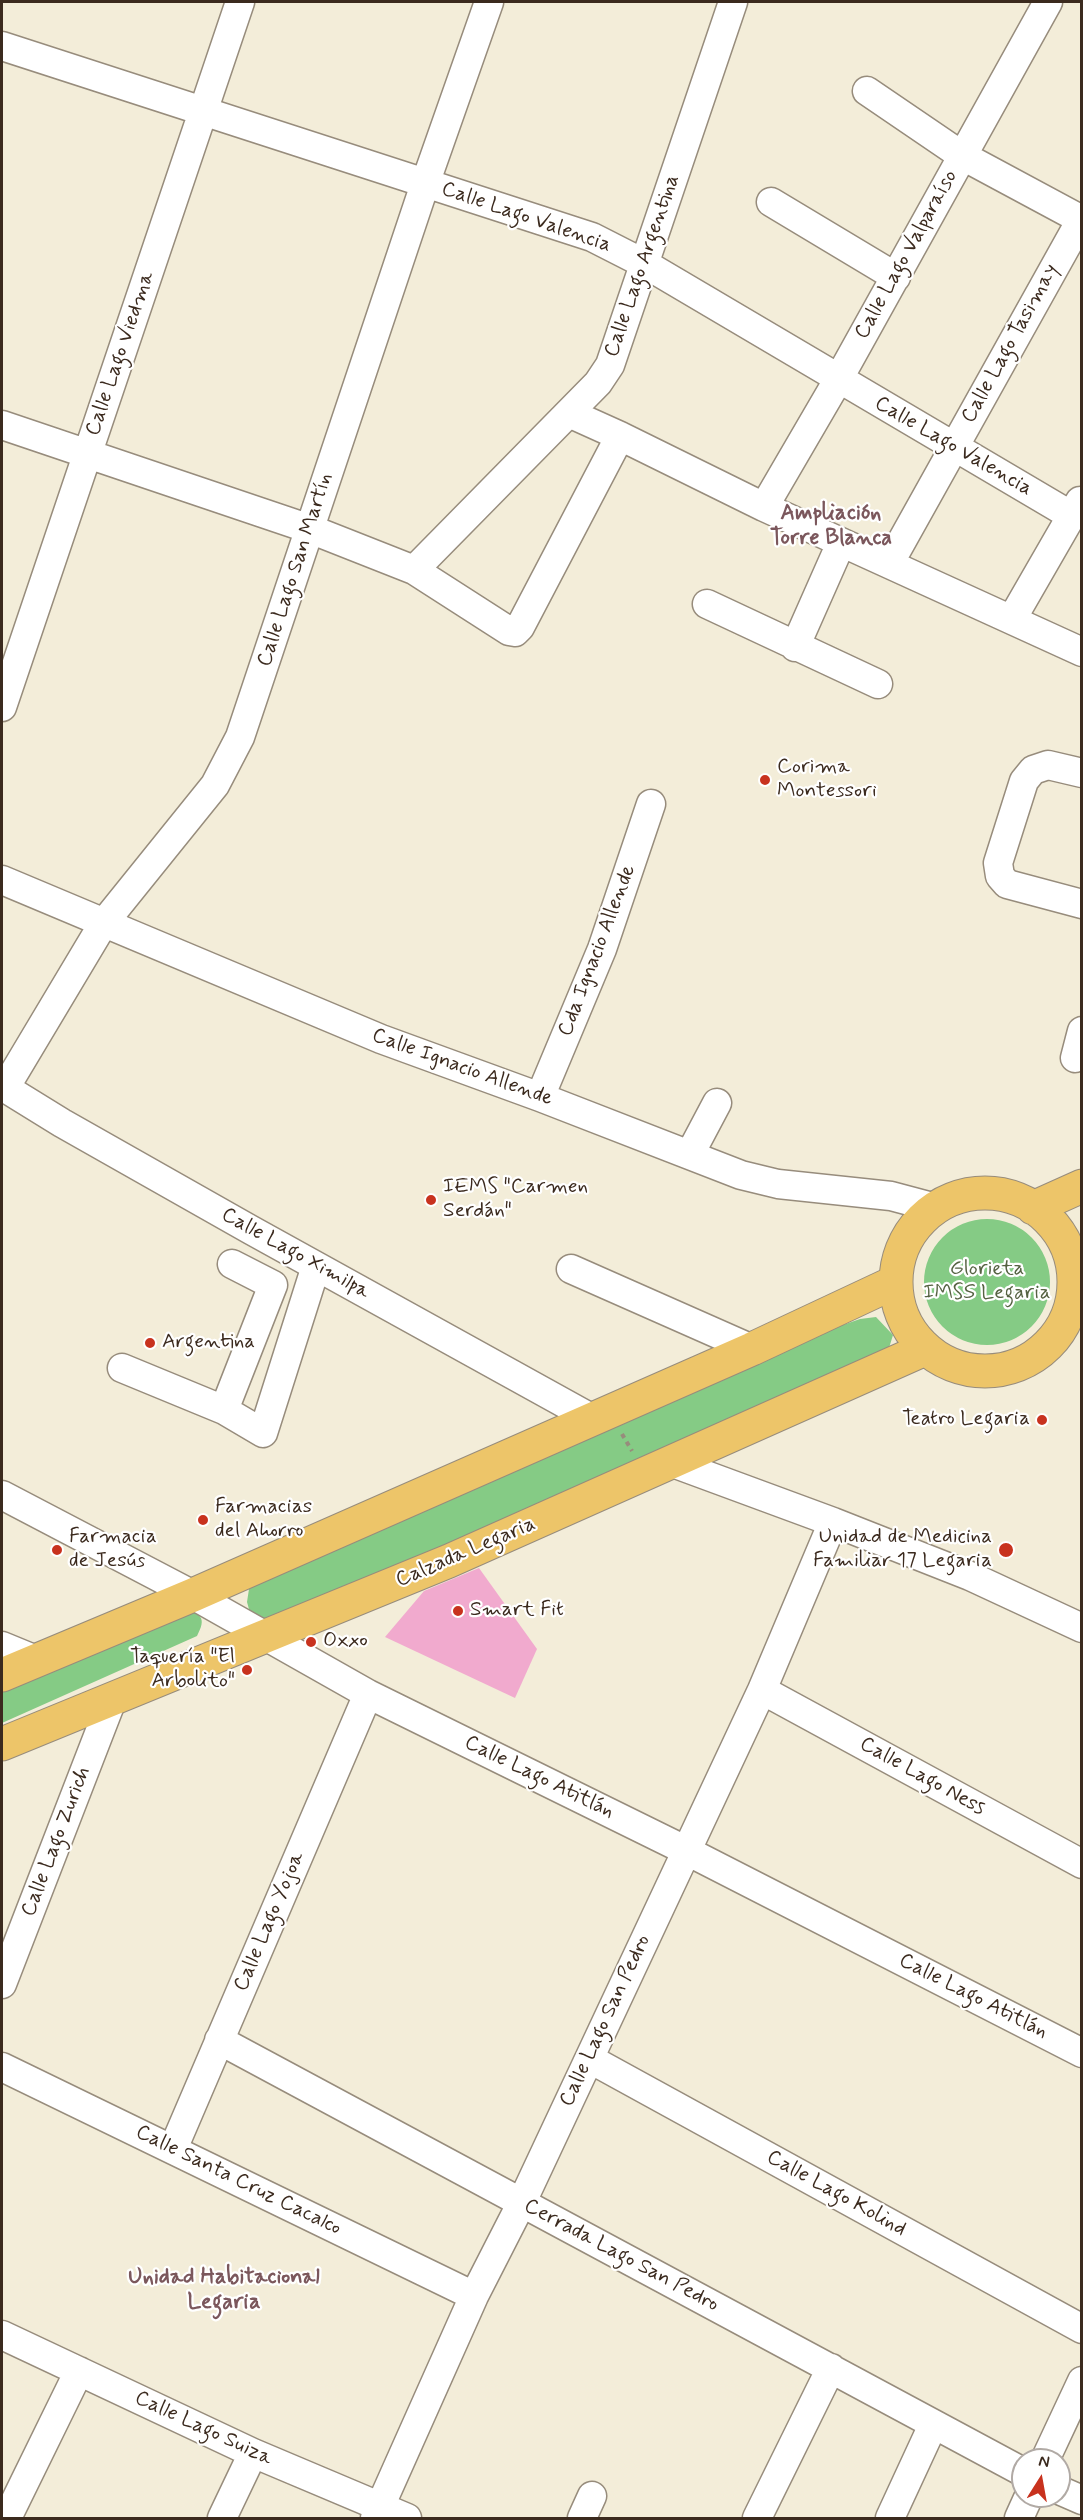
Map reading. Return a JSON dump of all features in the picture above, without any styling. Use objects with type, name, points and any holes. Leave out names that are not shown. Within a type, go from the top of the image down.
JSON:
[{"type":"main road","points":[[1033,1208],[1082,1186]]},
{"type":"main road","points":[[984,1193],[1009,1197],[1033,1208],[1058,1231],[1072,1263],[1077,1292],[1061,1329],[1044,1349],[1023,1363],[998,1370],[972,1370],[947,1363],[925,1349],[903,1318],[897,1301],[895,1282],[900,1253],[914,1227],[936,1208],[959,1197],[984,1193]]},
{"type":"main road","points":[[2,1675],[193,1595],[752,1349],[895,1282]]},
{"type":"main road","name":"Calzada Legaria","points":[[2,1744],[266,1638],[449,1561],[660,1469],[925,1349]]},
{"type":"street","name":"Calle Lago Viedma","points":[[2,707],[240,2]]},
{"type":"street","name":"Calle Lago San Martín","points":[[3,1087],[103,924],[215,785],[235,747],[425,184],[489,2]]},
{"type":"street","name":"Calle Lago Argentina","points":[[414,570],[598,383],[610,365],[733,2]]},
{"type":"street","name":"Calle Lago Valparaíso","points":[[764,507],[838,380],[1048,2]]},
{"type":"street","name":"Calle Lago Valencia","points":[[2,46],[592,237],[645,264],[953,447],[1077,508]]},
{"type":"street","points":[[867,91],[961,155],[1081,219]]},
{"type":"street","points":[[771,202],[896,276]]},
{"type":"street","name":"Calle Lago Tasimay","points":[[889,564],[1081,219]]},
{"type":"street","points":[[569,413],[764,507],[1082,652]]},
{"type":"street","points":[[2,425],[310,528],[414,570],[509,631],[515,632],[520,627],[620,436]]},
{"type":"street","points":[[1012,620],[1077,508]]},
{"type":"street","points":[[795,646],[842,543]]},
{"type":"street","points":[[707,604],[878,684]]},
{"type":"street","points":[[1082,773],[1048,765],[1034,770],[1024,781],[998,863],[1000,876],[1007,884],[1082,904]]},
{"type":"street","name":"Cda Ignacio Allende","points":[[540,1097],[602,949],[651,804]]},
{"type":"street","name":"Calle Ignacio Allende","points":[[2,880],[381,1039],[540,1097],[741,1175],[778,1184],[891,1196],[936,1208]]},
{"type":"street","name":"Calle Lago Ximilpa","points":[[3,1087],[316,1266],[600,1414]]},
{"type":"street","points":[[690,1154],[717,1103]]},
{"type":"street","points":[[224,1410],[273,1286],[232,1264]]},
{"type":"street","points":[[122,1368],[224,1410],[262,1433],[316,1266]]},
{"type":"street","points":[[571,1269],[752,1349]]},
{"type":"street","points":[[660,1469],[833,1522],[970,1576],[1082,1628]]},
{"type":"street","name":"Calle Lago Atitlán","points":[[2,1495],[193,1595],[368,1695],[685,1850],[1082,2053]]},
{"type":"street","name":"Calle Lago San Pedro","points":[[377,2512],[474,2296],[590,2059],[685,1850],[762,1690],[833,1522]]},
{"type":"street","points":[[2,1646],[36,1660]]},
{"type":"street","name":"Calle Lago Ness","points":[[762,1690],[1082,1864]]},
{"type":"street","name":"Calle Lago Yojoa","points":[[173,2149],[368,1695]]},
{"type":"street","name":"Calle Lago Zurich","points":[[2,1984],[112,1700]]},
{"type":"street","name":"Cerrada Lago San Pedro","points":[[219,2040],[1011,2466]]},
{"type":"street","name":"Calle Lago Kolind","points":[[590,2059],[1082,2329]]},
{"type":"street","name":"Calle Santa Cruz Cacalco","points":[[2,2067],[474,2296]]},
{"type":"street","name":"Calle Lago Suiza","points":[[2,2335],[377,2512],[407,2518]]},
{"type":"street","points":[[757,2518],[831,2368]]},
{"type":"street","points":[[7,2518],[79,2371]]},
{"type":"street","points":[[1051,2448],[1082,2381]]},
{"type":"street","points":[[890,2518],[933,2425]]},
{"type":"street","points":[[222,2518],[253,2453]]},
{"type":"path","points":[[600,1414],[660,1469]]},
{"type":"green space","name":"Glorieta IMSS Legaria","points":[[987,1219],[1011,1224],[1032,1237],[1045,1258],[1050,1282],[1045,1306],[1032,1327],[1011,1340],[987,1345],[963,1340],[942,1327],[929,1306],[924,1282],[929,1258],[942,1237],[963,1224]]},
{"type":"green space","points":[[876,1317],[893,1335],[889,1348],[580,1488],[268,1621],[250,1613],[247,1602],[249,1589],[267,1579],[840,1326],[860,1319]]},
{"type":"green space","points":[[183,1609],[198,1615],[202,1620],[197,1636],[2,1723],[2,1685]]},
{"type":"building","name":"Smart Fit","points":[[479,1568],[537,1649],[515,1698],[385,1637],[424,1591]]},
{"type":"place","name":"Corima Montessori","points":[[765,780]]},
{"type":"place","name":"IEMS \"Carmen Serdán\"","points":[[431,1200]]},
{"type":"place","name":"Argentina","points":[[150,1343]]},
{"type":"place","name":"Teatro Legaria","points":[[1042,1420]]},
{"type":"place","name":"Farmacias del Ahorro","points":[[203,1520]]},
{"type":"place","name":"Farmacia de Jesús","points":[[57,1550]]},
{"type":"place","name":"Unidad de Medicina Familiar 17 Legaria","points":[[1006,1550]]},
{"type":"place","name":"Smart Fit","points":[[458,1611]]},
{"type":"place","name":"Oxxo","points":[[311,1642]]},
{"type":"place","name":"Taquería \"El Arbolito\"","points":[[247,1670]]},
{"type":"district","name":"Ampliación Torre Blanca","points":[[831,526]]},
{"type":"district","name":"Unidad Habitacional Legaria","points":[[224,2290]]}]
